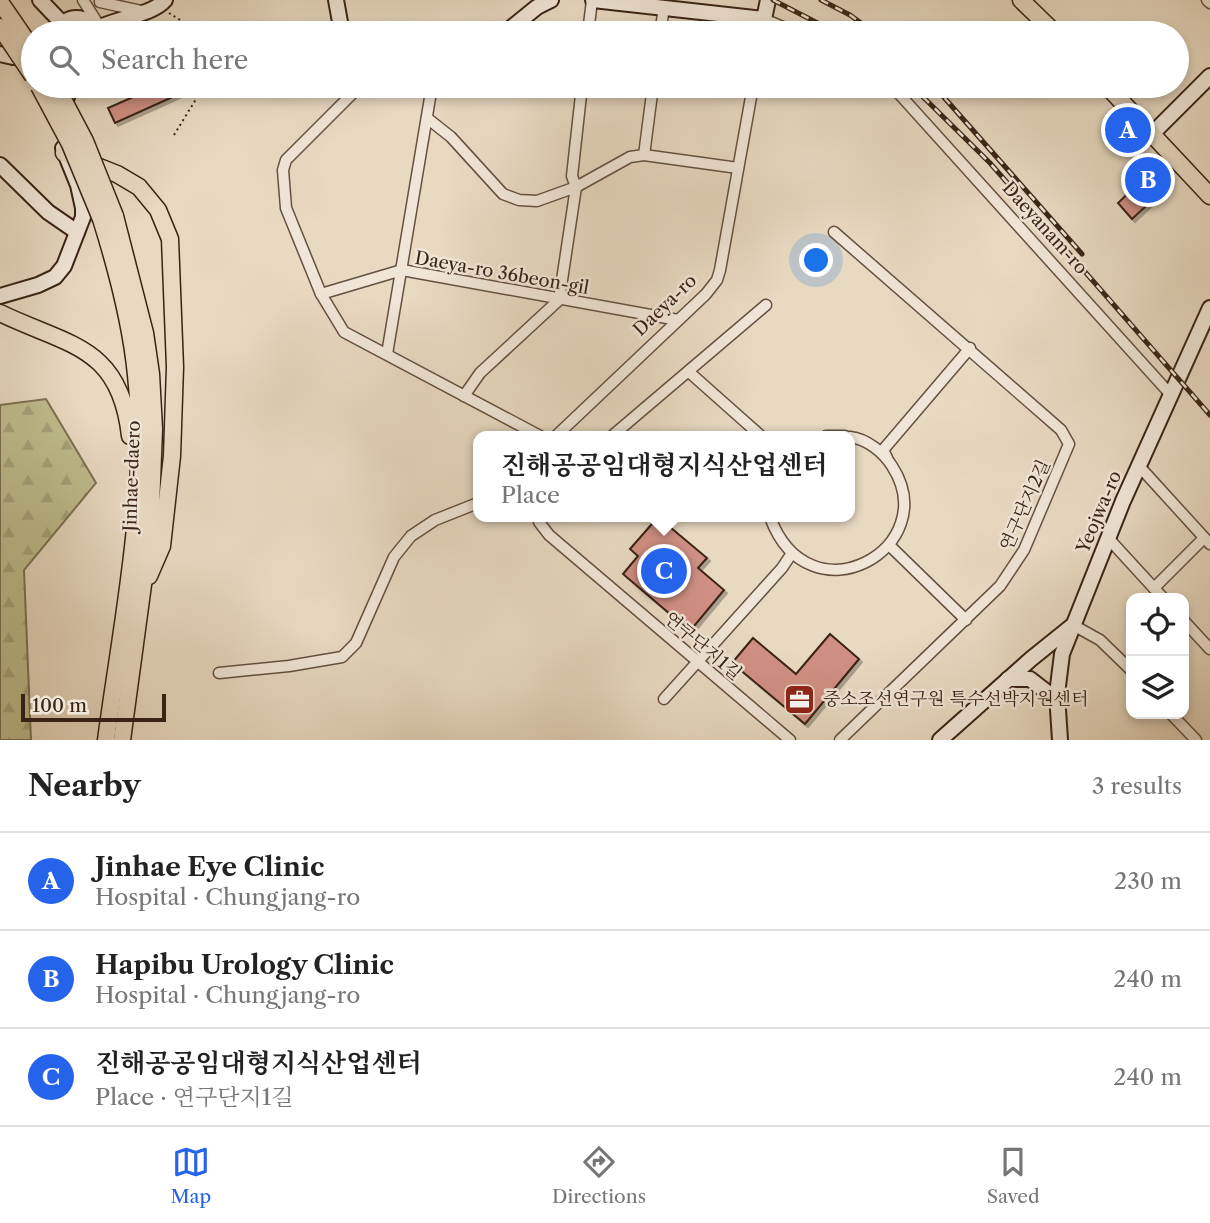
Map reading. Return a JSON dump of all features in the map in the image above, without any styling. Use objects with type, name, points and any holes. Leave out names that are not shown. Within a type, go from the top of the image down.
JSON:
[{"type":"main road","points":[[1021,0],[1043,21]]},
{"type":"main road","points":[[0,2],[21,33]]},
{"type":"main road","points":[[0,27],[21,58]]},
{"type":"main road","points":[[45,98],[108,218]]},
{"type":"main road","points":[[62,98],[85,141],[108,218]]},
{"type":"main road","points":[[1118,98],[1210,196]]},
{"type":"main road","points":[[64,153],[117,174],[139,187],[159,210],[170,239],[175,367],[172,456],[162,546],[141,593]]},
{"type":"main road","name":"Jinhae-daero","points":[[106,740],[135,512],[139,429],[136,376],[108,218]]},
{"type":"main road","name":"Jinhae-daero","points":[[108,218],[145,333],[151,374],[154,429],[150,533],[122,740]]},
{"type":"main road","points":[[0,313],[74,344],[106,369],[118,391],[128,419],[135,512]]},
{"type":"main road","points":[[128,740],[131,675]]},
{"type":"street","points":[[40,0],[54,21]]},
{"type":"street","points":[[83,0],[94,21]]},
{"type":"street","points":[[100,0],[157,6]]},
{"type":"street","points":[[336,0],[340,21]]},
{"type":"street","points":[[589,21],[592,0],[664,8],[736,21]]},
{"type":"street","points":[[764,21],[768,0]]},
{"type":"street","points":[[520,21],[546,1]]},
{"type":"street","points":[[112,21],[157,6]]},
{"type":"street","points":[[662,21],[664,8]]},
{"type":"street","points":[[70,21],[75,18],[88,21]]},
{"type":"street","points":[[0,54],[13,57],[21,50]]},
{"type":"street","points":[[1189,97],[1210,76]]},
{"type":"street","points":[[0,296],[55,277],[64,266],[83,217],[81,197],[64,153],[61,136],[61,116],[67,98]]},
{"type":"street","points":[[348,98],[286,160],[283,170],[286,208],[321,294],[344,332],[530,431]]},
{"type":"street","points":[[387,354],[430,98]]},
{"type":"street","points":[[464,396],[480,373],[559,300],[576,187],[572,176],[581,98]]},
{"type":"street","points":[[643,155],[651,98]]},
{"type":"street","name":"Daeya-ro","points":[[561,431],[706,294],[719,276],[751,98]]},
{"type":"street","name":"Daeyanam-ro","points":[[903,98],[1171,395]]},
{"type":"street","points":[[1152,134],[1188,98]]},
{"type":"street","points":[[427,118],[452,137],[503,194],[519,200],[537,201],[576,187],[630,157],[643,155],[738,168]]},
{"type":"street","points":[[0,166],[48,212],[77,232]]},
{"type":"street","name":"연구단지2길","points":[[834,232],[1061,430],[1069,444],[1024,550],[1000,586],[839,740]]},
{"type":"street","name":"Daeya-ro 36beon-gil","points":[[321,294],[402,271],[678,320]]},
{"type":"street","points":[[618,431],[766,305]]},
{"type":"street","name":"Yeojwa-ro","points":[[1057,737],[1062,654],[1108,538],[1210,308]]},
{"type":"street","points":[[772,522],[778,537],[792,553],[810,565],[831,570],[853,568],[873,560],[889,545],[898,529],[903,502],[898,474],[883,450],[970,348]]},
{"type":"street","points":[[689,372],[755,431]]},
{"type":"street","points":[[855,440],[873,446],[887,458]]},
{"type":"street","points":[[1139,466],[1207,541],[1154,588]]},
{"type":"street","points":[[219,673],[342,657],[356,643],[394,556],[411,536],[435,520],[473,505]]},
{"type":"street","name":"연구단지1길","points":[[539,522],[549,536],[790,740]]},
{"type":"street","points":[[1108,538],[1158,593]]},
{"type":"street","points":[[889,545],[966,620]]},
{"type":"street","points":[[664,699],[792,553]]},
{"type":"street","points":[[940,740],[1073,625],[1100,640],[1126,665]]},
{"type":"street","points":[[1189,626],[1210,649]]},
{"type":"street","points":[[1008,679],[1030,679],[1058,700]]},
{"type":"street","points":[[1176,719],[1196,740]]},
{"type":"path","points":[[157,6],[181,21]]},
{"type":"path","points":[[174,135],[197,98]]},
{"type":"green space","points":[[46,399],[96,483],[24,570],[31,740],[0,740],[0,405]]},
{"type":"building","points":[[131,98],[170,98],[115,123],[108,108]]},
{"type":"building","points":[[1146,176],[1161,192],[1132,219],[1118,203]]},
{"type":"building","points":[[654,522],[664,522],[707,558],[698,568],[724,590],[690,631],[623,574],[638,556],[630,549]]},
{"type":"building","name":"중소조선연구원 특수선박지원센터","points":[[830,634],[859,659],[805,724],[732,663],[753,638],[796,674]]},
{"type":"railway","points":[[773,0],[814,21]]},
{"type":"railway","points":[[821,0],[858,21]]},
{"type":"railway","points":[[924,98],[990,163],[1210,415]]},
{"type":"railway","points":[[945,98],[1082,254]]},
{"type":"place","name":"Jinhae Eye Clinic","points":[[1128,130]]},
{"type":"place","name":"Hapibu Urology Clinic","points":[[1148,180]]},
{"type":"place","name":"진해공공임대형지식산업센터","points":[[664,571]]},
{"type":"place","name":"중소조선연구원 특수선박지원센터","points":[[800,699]]}]
